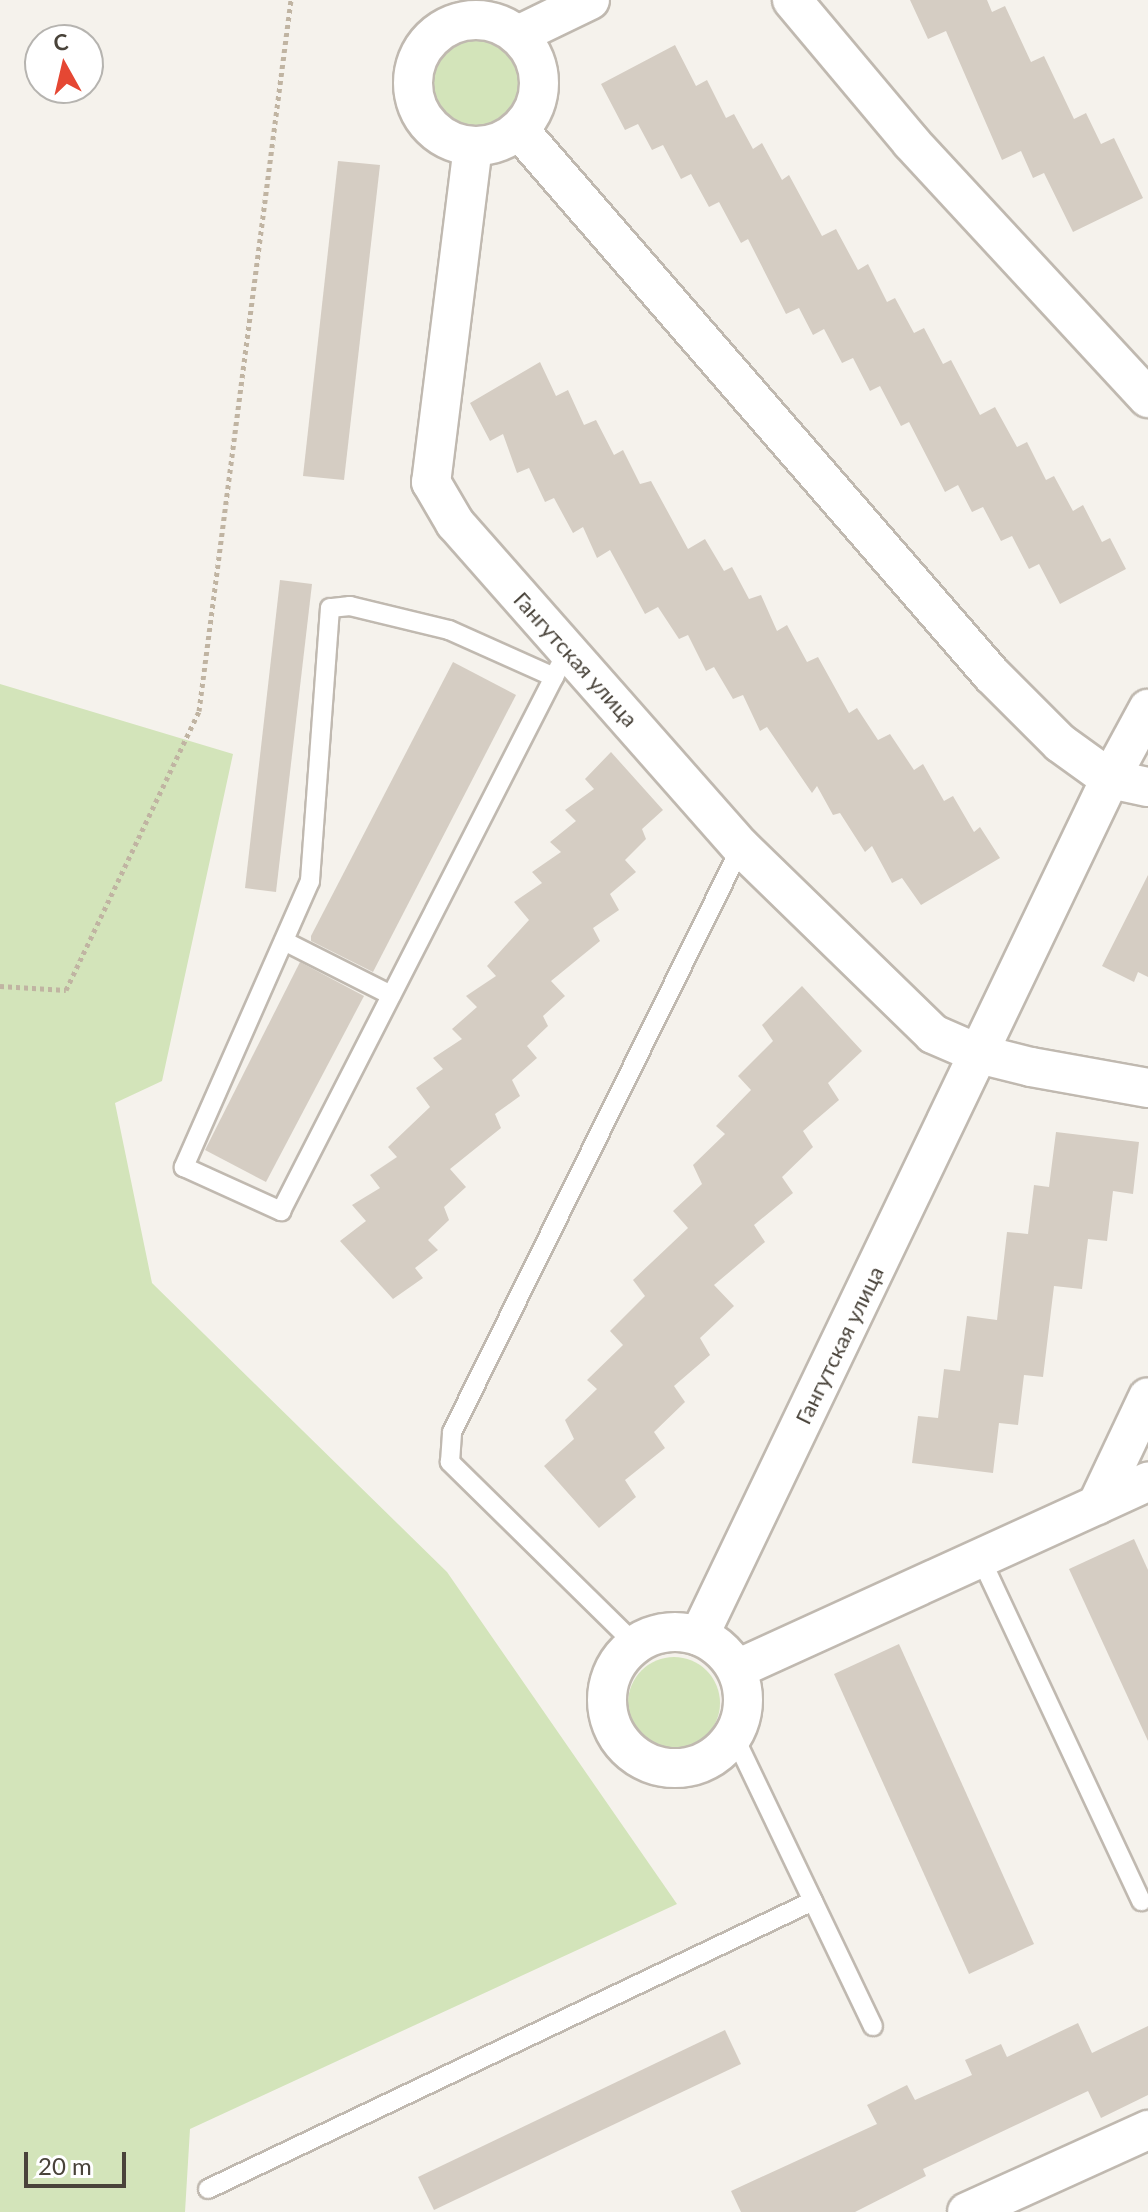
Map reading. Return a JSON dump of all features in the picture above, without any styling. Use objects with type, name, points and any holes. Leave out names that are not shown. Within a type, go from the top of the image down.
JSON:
[{"type":"street","points":[[518,35],[590,0]]},
{"type":"street","points":[[792,0],[911,142],[1148,398]]},
{"type":"street","points":[[478,19],[518,35],[539,72],[539,94],[519,130],[502,141],[473,146],[444,139],[428,126],[412,90],[413,68],[422,48],[456,22],[478,19]]},
{"type":"street","points":[[519,130],[992,675],[1060,743],[1110,779],[1148,787]]},
{"type":"street","name":"Гангутская улица","points":[[473,146],[431,482],[455,523],[560,664],[741,847],[933,1034],[979,1054],[1148,1088]]},
{"type":"street","name":"Гангутская улица","points":[[699,1636],[1110,779],[1148,709]]},
{"type":"street","points":[[1097,1505],[1148,1397]]},
{"type":"street","points":[[737,1669],[1148,1482]]},
{"type":"street","points":[[666,1633],[699,1636],[719,1647],[737,1669],[743,1707],[733,1734],[706,1761],[684,1767],[640,1758],[623,1744],[611,1725],[608,1692],[619,1660],[635,1644],[666,1633]]},
{"type":"street","points":[[967,2212],[1148,2130]]},
{"type":"lane","points":[[350,606],[449,630],[560,664],[281,1211],[184,1167],[310,881],[330,608],[350,606]]},
{"type":"lane","points":[[635,1644],[450,1462],[452,1432],[741,847]]},
{"type":"lane","points":[[284,941],[391,995]]},
{"type":"lane","points":[[981,1559],[1141,1901]]},
{"type":"lane","points":[[733,1734],[873,2026]]},
{"type":"lane","points":[[208,2189],[813,1901]]},
{"type":"path","points":[[0,986],[66,990],[199,711],[291,0]]},
{"type":"green space","points":[[476,38],[493,42],[508,52],[518,67],[522,84],[518,101],[508,116],[493,126],[476,130],[459,126],[444,116],[434,101],[430,84],[434,67],[444,52],[459,42]]},
{"type":"green space","points":[[0,684],[233,754],[162,1081],[115,1103],[152,1283],[447,1572],[677,1904],[190,2129],[185,2212],[0,2212]]},
{"type":"green space","points":[[674,1657],[691,1661],[706,1671],[716,1686],[720,1703],[716,1720],[706,1735],[691,1745],[674,1749],[657,1745],[642,1735],[632,1720],[628,1703],[632,1686],[642,1671],[657,1661]]},
{"type":"building","points":[[910,0],[987,0],[992,12],[1005,6],[1031,62],[1044,56],[1074,119],[1086,113],[1101,144],[1114,138],[1143,198],[1073,232],[1044,173],[1033,178],[1021,151],[1002,160],[946,31],[928,39]]},
{"type":"building","points":[[675,45],[696,86],[707,80],[726,118],[734,114],[753,149],[762,143],[782,180],[789,175],[822,236],[836,229],[858,270],[868,264],[887,302],[895,298],[914,333],[924,328],[943,364],[951,360],[980,415],[995,407],[1017,447],[1027,442],[1046,480],[1054,476],[1073,511],[1083,505],[1102,542],[1110,538],[1126,569],[1060,604],[1039,564],[1029,569],[1012,536],[1001,541],[983,507],[972,512],[958,485],[945,492],[909,422],[901,426],[880,386],[870,391],[853,358],[842,363],[824,329],[813,335],[799,308],[786,314],[748,239],[741,243],[719,202],[709,207],[691,174],[681,179],[663,145],[652,150],[638,124],[625,130],[601,84]]},
{"type":"building","points":[[338,161],[380,165],[344,480],[303,476]]},
{"type":"building","points":[[540,362],[556,396],[568,390],[584,425],[596,420],[614,455],[623,450],[640,484],[651,481],[688,549],[705,539],[724,571],[732,567],[749,599],[761,595],[777,631],[787,625],[807,662],[818,657],[849,713],[857,708],[878,740],[890,734],[914,770],[923,764],[944,801],[953,796],[974,832],[980,827],[1000,858],[921,905],[902,878],[892,883],[872,846],[865,852],[840,813],[833,815],[817,786],[812,793],[767,727],[760,731],[743,695],[733,699],[714,667],[706,671],[688,635],[679,639],[658,607],[645,614],[610,550],[597,558],[583,527],[573,533],[554,498],[545,502],[529,468],[517,473],[503,434],[490,441],[470,403]]},
{"type":"building","points":[[280,580],[312,584],[276,892],[245,888]]},
{"type":"building","points":[[453,662],[516,695],[373,972],[311,941],[311,936]]},
{"type":"building","points":[[611,752],[663,810],[642,829],[646,839],[625,860],[636,872],[610,894],[619,910],[593,928],[600,941],[551,981],[565,996],[543,1016],[548,1026],[527,1046],[537,1058],[512,1080],[520,1096],[495,1114],[501,1128],[450,1169],[466,1187],[444,1207],[449,1220],[428,1240],[438,1250],[415,1268],[423,1278],[393,1299],[340,1241],[366,1221],[352,1205],[380,1188],[370,1175],[397,1157],[388,1147],[430,1107],[416,1088],[443,1069],[433,1058],[462,1039],[452,1029],[477,1007],[466,996],[496,976],[487,966],[529,920],[514,902],[542,883],[532,872],[561,852],[550,842],[576,821],[565,810],[594,789],[585,779]]},
{"type":"building","points":[[1148,875],[1148,977],[1138,972],[1134,982],[1102,966]]},
{"type":"building","points":[[300,962],[364,996],[266,1182],[205,1150]]},
{"type":"building","points":[[802,986],[862,1051],[828,1083],[839,1100],[803,1131],[813,1147],[782,1177],[793,1193],[754,1225],[765,1242],[714,1285],[734,1306],[700,1338],[710,1355],[674,1386],[685,1402],[654,1432],[665,1448],[625,1480],[636,1497],[599,1528],[544,1466],[574,1439],[565,1420],[597,1389],[587,1380],[623,1345],[610,1331],[645,1296],[633,1280],[688,1228],[673,1211],[702,1184],[693,1165],[725,1134],[716,1126],[751,1090],[738,1076],[773,1041],[762,1025]]},
{"type":"building","points":[[1056,1132],[1139,1142],[1133,1194],[1113,1191],[1107,1241],[1088,1239],[1082,1289],[1054,1286],[1043,1377],[1024,1375],[1018,1425],[999,1423],[993,1473],[912,1463],[918,1416],[938,1418],[944,1369],[960,1371],[967,1316],[997,1320],[1007,1232],[1028,1234],[1034,1185],[1049,1187]]},
{"type":"building","points":[[1134,1539],[1148,1570],[1148,1741],[1069,1569]]},
{"type":"building","points":[[899,1644],[1034,1944],[969,1974],[834,1674]]},
{"type":"building","points":[[1078,2023],[1092,2053],[1148,2026],[1148,2095],[1101,2118],[1088,2091],[923,2169],[926,2176],[855,2212],[741,2212],[731,2191],[877,2124],[867,2105],[907,2085],[915,2100],[972,2075],[965,2060],[1001,2044],[1007,2057]]},
{"type":"building","points":[[725,2030],[741,2064],[434,2210],[418,2177]]}]
